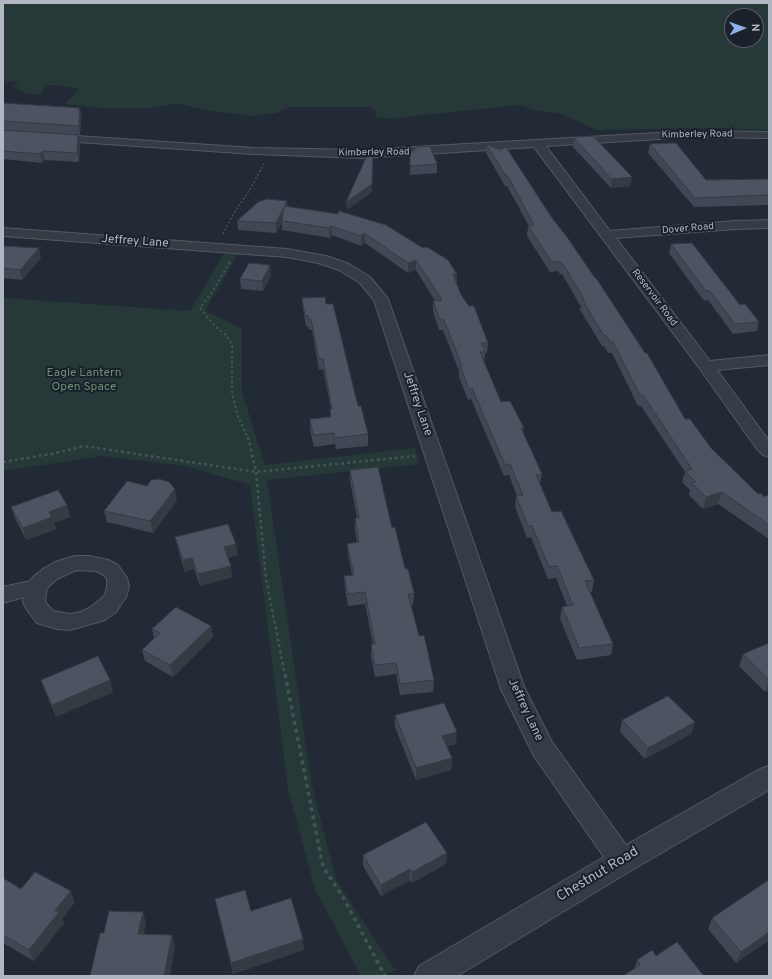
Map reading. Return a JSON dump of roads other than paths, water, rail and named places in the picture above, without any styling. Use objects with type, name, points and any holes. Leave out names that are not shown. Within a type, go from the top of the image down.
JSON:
[{"type":"street","name":"Kimberley Road","points":[[3,134],[270,151],[363,154],[691,134],[769,135]]},
{"type":"street","name":"Reservoir Road","points":[[538,144],[769,451]]},
{"type":"street","name":"Dover Road","points":[[606,235],[735,225],[769,224]]},
{"type":"street","name":"Jeffrey Lane","points":[[3,232],[287,253],[321,259],[344,267],[365,280],[381,299],[514,689],[543,749],[622,861]]},
{"type":"street","points":[[706,366],[769,360]]},
{"type":"street","points":[[3,595],[14,591],[37,588]]},
{"type":"street","name":"Chestnut Road","points":[[429,976],[622,861],[769,777]]},
{"type":"park label","name":"Eagle Lantern Open Space","points":[[84,381]]}]
